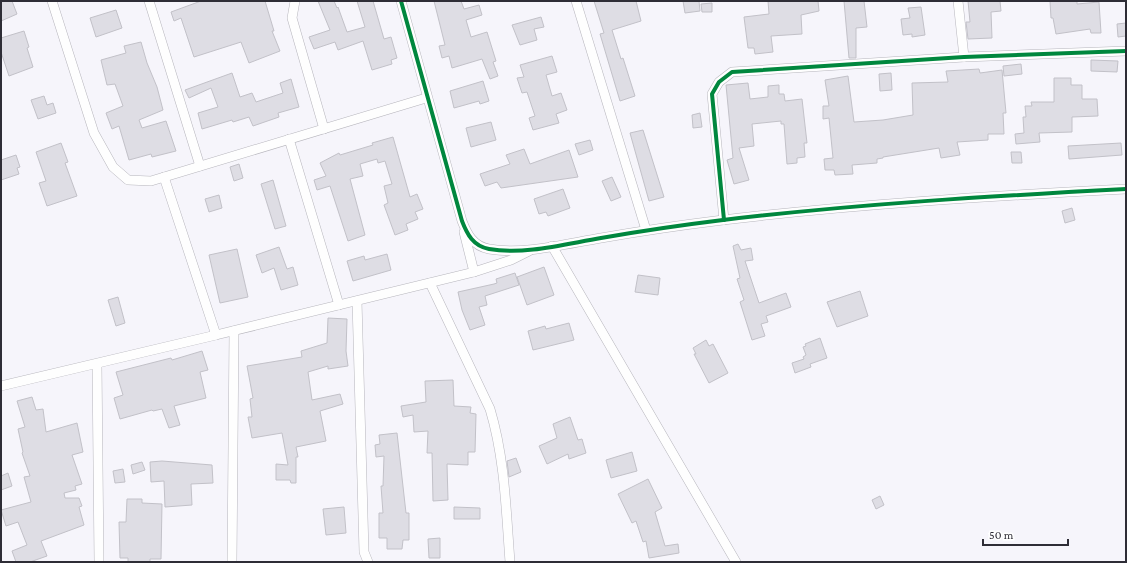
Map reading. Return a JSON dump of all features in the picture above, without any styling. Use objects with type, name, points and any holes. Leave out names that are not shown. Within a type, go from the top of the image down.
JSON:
[{"type":"street","points":[[52,1],[94,133],[113,167],[128,180],[151,181],[426,98]]},
{"type":"street","points":[[149,1],[200,166]]},
{"type":"street","points":[[295,1],[292,18],[324,129]]},
{"type":"street","points":[[401,1],[426,98],[462,221],[474,272]]},
{"type":"street","points":[[576,1],[646,230]]},
{"type":"street","points":[[958,1],[964,57]]},
{"type":"street","points":[[724,220],[712,94],[719,82],[732,72],[964,57],[1126,51]]},
{"type":"street","points":[[289,139],[339,305]]},
{"type":"street","points":[[164,177],[216,336]]},
{"type":"street","points":[[462,221],[468,235],[476,244],[488,249],[532,249],[646,230],[724,220],[966,198],[1126,189]]},
{"type":"street","points":[[552,246],[736,562]]},
{"type":"street","points":[[1,386],[216,336],[474,272],[511,260],[532,249]]},
{"type":"street","points":[[430,283],[490,409],[501,453],[510,562]]},
{"type":"street","points":[[357,301],[364,552],[368,562]]},
{"type":"street","points":[[232,562],[234,331]]},
{"type":"street","points":[[97,364],[99,562]]},
{"type":"building","points":[[1,1],[12,1],[17,14],[1,21]]},
{"type":"building","points":[[201,1],[265,1],[274,31],[272,31],[280,51],[249,63],[241,42],[194,57],[181,18],[174,21],[171,12]]},
{"type":"building","points":[[318,1],[334,1],[337,8],[338,7],[347,32],[365,27],[357,1],[373,1],[384,39],[391,37],[397,58],[391,60],[392,64],[372,70],[363,41],[338,50],[335,42],[314,49],[309,37],[330,30]]},
{"type":"building","points":[[434,1],[461,1],[464,9],[479,5],[482,15],[466,20],[471,37],[487,32],[496,61],[493,62],[498,76],[490,79],[482,59],[452,68],[449,56],[442,58],[439,46],[445,45]]},
{"type":"building","points":[[594,1],[636,1],[641,21],[612,30],[635,96],[620,101],[600,34],[604,33]]},
{"type":"building","points":[[683,1],[699,1],[700,11],[685,13]]},
{"type":"building","points":[[768,1],[818,1],[819,11],[801,15],[802,34],[771,36],[773,52],[755,54],[754,48],[748,48],[744,17],[769,14]]},
{"type":"building","points":[[844,1],[864,1],[867,27],[856,28],[856,58],[849,58]]},
{"type":"building","points":[[968,1],[1000,1],[1001,11],[991,12],[992,38],[968,39],[966,22],[970,22]]},
{"type":"building","points":[[1050,1],[1077,1],[1077,4],[1099,2],[1101,33],[1091,33],[1090,29],[1056,34],[1053,18],[1051,18]]},
{"type":"building","points":[[712,3],[712,12],[702,12],[701,4]]},
{"type":"building","points":[[921,7],[925,35],[912,37],[912,34],[903,35],[901,19],[910,18],[908,8]]},
{"type":"building","points":[[116,10],[122,28],[96,37],[90,18]]},
{"type":"building","points":[[541,17],[544,27],[534,29],[537,40],[520,45],[512,25]]},
{"type":"building","points":[[1126,23],[1126,36],[1118,37],[1117,24]]},
{"type":"building","points":[[24,31],[29,47],[27,48],[33,67],[9,76],[1,52],[1,38]]},
{"type":"building","points":[[141,42],[147,63],[157,87],[163,110],[139,120],[142,128],[166,121],[176,151],[152,157],[151,154],[129,160],[119,126],[112,129],[106,113],[123,106],[115,84],[107,85],[101,60],[126,53],[124,46]]},
{"type":"building","points":[[552,56],[557,72],[546,75],[552,96],[561,93],[567,110],[556,114],[559,123],[533,130],[529,118],[535,116],[527,92],[522,93],[517,78],[524,77],[520,65]]},
{"type":"building","points":[[1091,60],[1118,61],[1117,72],[1091,71]]},
{"type":"building","points":[[1021,64],[1022,74],[1004,76],[1003,66]]},
{"type":"building","points":[[979,69],[980,73],[1002,70],[1006,113],[1003,113],[1004,134],[988,134],[988,140],[957,142],[960,155],[941,158],[939,148],[883,157],[877,159],[877,163],[852,165],[853,174],[835,175],[834,170],[825,170],[824,159],[833,158],[829,118],[823,119],[823,106],[829,106],[825,80],[848,76],[854,122],[883,120],[913,115],[912,83],[948,82],[946,71]]},
{"type":"building","points":[[232,73],[240,97],[252,93],[256,102],[283,93],[280,83],[291,79],[299,107],[278,113],[279,117],[253,126],[249,117],[233,122],[232,120],[202,129],[198,113],[218,107],[211,88],[189,98],[185,90]]},
{"type":"building","points":[[891,73],[892,90],[880,91],[879,74]]},
{"type":"building","points":[[1054,78],[1071,78],[1071,85],[1082,85],[1082,99],[1097,99],[1098,116],[1072,117],[1072,132],[1039,133],[1040,142],[1016,144],[1015,134],[1024,133],[1023,117],[1026,117],[1025,106],[1032,106],[1031,102],[1054,102]]},
{"type":"building","points":[[483,81],[489,101],[480,104],[479,101],[454,108],[450,91]]},
{"type":"building","points":[[748,83],[750,99],[768,97],[768,86],[779,85],[779,94],[784,94],[785,101],[802,99],[807,143],[804,143],[805,157],[797,158],[797,163],[787,164],[784,124],[781,124],[781,121],[752,124],[754,146],[739,148],[749,180],[734,184],[727,160],[733,158],[726,85]]},
{"type":"building","points":[[44,96],[47,105],[53,103],[56,113],[38,119],[31,100]]},
{"type":"building","points":[[700,113],[702,127],[693,128],[692,115]]},
{"type":"building","points":[[491,122],[496,140],[471,147],[466,128]]},
{"type":"building","points":[[643,130],[664,197],[649,201],[630,133]]},
{"type":"building","points":[[393,137],[410,197],[417,194],[423,209],[415,212],[418,219],[406,224],[408,230],[395,235],[384,205],[388,203],[384,186],[392,184],[385,161],[378,163],[377,159],[360,164],[363,176],[350,179],[365,235],[348,241],[330,186],[317,190],[314,180],[326,176],[320,163],[339,153],[340,155]]},
{"type":"building","points":[[590,140],[593,150],[579,155],[575,144]]},
{"type":"building","points":[[61,143],[68,162],[65,163],[77,196],[47,206],[39,183],[46,181],[36,152]]},
{"type":"building","points":[[1121,143],[1122,155],[1069,159],[1068,146]]},
{"type":"building","points":[[524,149],[530,164],[569,150],[578,177],[501,188],[497,182],[485,186],[480,174],[510,164],[506,155]]},
{"type":"building","points":[[1011,152],[1021,152],[1022,163],[1012,163]]},
{"type":"building","points":[[16,155],[20,167],[17,168],[19,174],[1,180],[1,160]]},
{"type":"building","points":[[239,164],[243,178],[234,181],[230,167]]},
{"type":"building","points":[[612,177],[621,197],[611,201],[602,181]]},
{"type":"building","points":[[273,180],[286,226],[275,229],[261,184]]},
{"type":"building","points":[[563,189],[570,208],[548,216],[546,212],[539,214],[534,199]]},
{"type":"building","points":[[219,195],[222,208],[209,212],[205,199]]},
{"type":"building","points":[[1072,208],[1075,220],[1065,223],[1062,211]]},
{"type":"building","points":[[738,244],[741,250],[751,248],[753,260],[745,261],[759,303],[786,293],[791,307],[766,316],[768,322],[761,324],[765,336],[752,340],[740,302],[744,300],[737,279],[740,278],[733,246]]},
{"type":"building","points":[[279,247],[287,269],[293,267],[298,285],[281,290],[274,268],[262,273],[256,255]]},
{"type":"building","points":[[237,249],[248,297],[220,303],[209,255]]},
{"type":"building","points":[[387,254],[391,270],[353,281],[347,261],[364,256],[365,260]]},
{"type":"building","points":[[544,267],[554,295],[527,305],[517,277]]},
{"type":"building","points":[[515,273],[519,285],[485,296],[487,305],[479,307],[485,325],[470,330],[462,310],[458,292],[497,283],[496,279]]},
{"type":"building","points":[[638,275],[660,278],[658,295],[635,292]]},
{"type":"building","points":[[860,291],[868,316],[837,327],[827,302]]},
{"type":"building","points":[[118,297],[125,323],[116,326],[108,300]]},
{"type":"building","points":[[328,318],[347,319],[346,351],[348,366],[328,369],[328,366],[308,372],[312,400],[340,394],[343,404],[320,411],[326,441],[296,447],[298,457],[296,457],[296,483],[291,483],[290,480],[276,480],[276,464],[288,465],[282,433],[252,438],[248,417],[252,417],[250,399],[253,398],[247,366],[302,357],[301,351],[327,343]]},
{"type":"building","points":[[569,323],[574,340],[533,350],[528,331],[545,326],[546,329]]},
{"type":"building","points":[[820,338],[827,358],[810,364],[811,367],[795,373],[792,363],[804,359],[803,357],[806,355],[803,347],[806,346],[805,344]]},
{"type":"building","points":[[706,340],[709,346],[713,344],[728,373],[709,383],[694,354],[696,354],[693,348]]},
{"type":"building","points":[[202,351],[208,370],[200,372],[206,398],[174,406],[180,425],[169,428],[162,409],[152,410],[120,419],[114,398],[123,395],[116,372],[171,358],[172,360]]},
{"type":"building","points":[[453,380],[454,406],[471,407],[470,413],[476,414],[475,452],[468,452],[468,465],[447,464],[448,500],[433,501],[432,453],[427,453],[428,431],[414,432],[413,415],[403,417],[401,406],[426,402],[425,381]]},
{"type":"building","points":[[32,397],[36,410],[43,409],[46,432],[77,423],[83,452],[72,455],[82,484],[75,486],[76,490],[64,493],[65,498],[79,498],[82,506],[79,507],[84,525],[41,541],[47,556],[30,562],[16,562],[12,551],[27,545],[18,522],[6,526],[1,510],[31,502],[24,477],[30,476],[22,453],[18,429],[25,427],[17,401]]},
{"type":"building","points":[[570,417],[578,440],[582,439],[586,453],[569,459],[568,454],[547,464],[539,446],[557,438],[553,424]]},
{"type":"building","points":[[397,433],[406,513],[409,513],[409,540],[403,540],[402,549],[387,549],[387,538],[379,538],[379,513],[383,513],[381,486],[383,486],[384,456],[376,457],[375,445],[380,444],[379,435]]},
{"type":"building","points":[[632,452],[637,471],[611,478],[606,460]]},
{"type":"building","points":[[516,458],[521,472],[509,477],[507,461]]},
{"type":"building","points":[[162,461],[212,465],[213,483],[191,484],[192,505],[165,507],[164,481],[151,482],[150,462]]},
{"type":"building","points":[[142,462],[145,470],[133,474],[131,465]]},
{"type":"building","points":[[123,469],[125,482],[115,483],[113,471]]},
{"type":"building","points":[[8,473],[12,486],[1,490],[1,476]]},
{"type":"building","points":[[648,479],[662,508],[655,512],[665,546],[678,544],[679,553],[649,558],[646,541],[643,542],[636,521],[632,523],[618,494]]},
{"type":"building","points":[[880,496],[884,505],[876,509],[872,500]]},
{"type":"building","points":[[127,499],[142,499],[142,503],[162,504],[161,559],[150,559],[150,562],[128,562],[128,558],[120,558],[119,522],[126,522]]},
{"type":"building","points":[[344,507],[346,533],[326,535],[323,509]]},
{"type":"building","points":[[454,507],[480,508],[480,519],[454,519]]},
{"type":"building","points":[[440,538],[440,558],[429,558],[428,539]]},
{"type":"cycle path","points":[[401,1],[462,221],[471,239],[479,245],[489,249],[517,251],[531,250],[677,226],[824,209],[1126,189]]},
{"type":"cycle path","points":[[724,220],[712,94],[719,82],[732,72],[964,57],[1126,51]]}]
